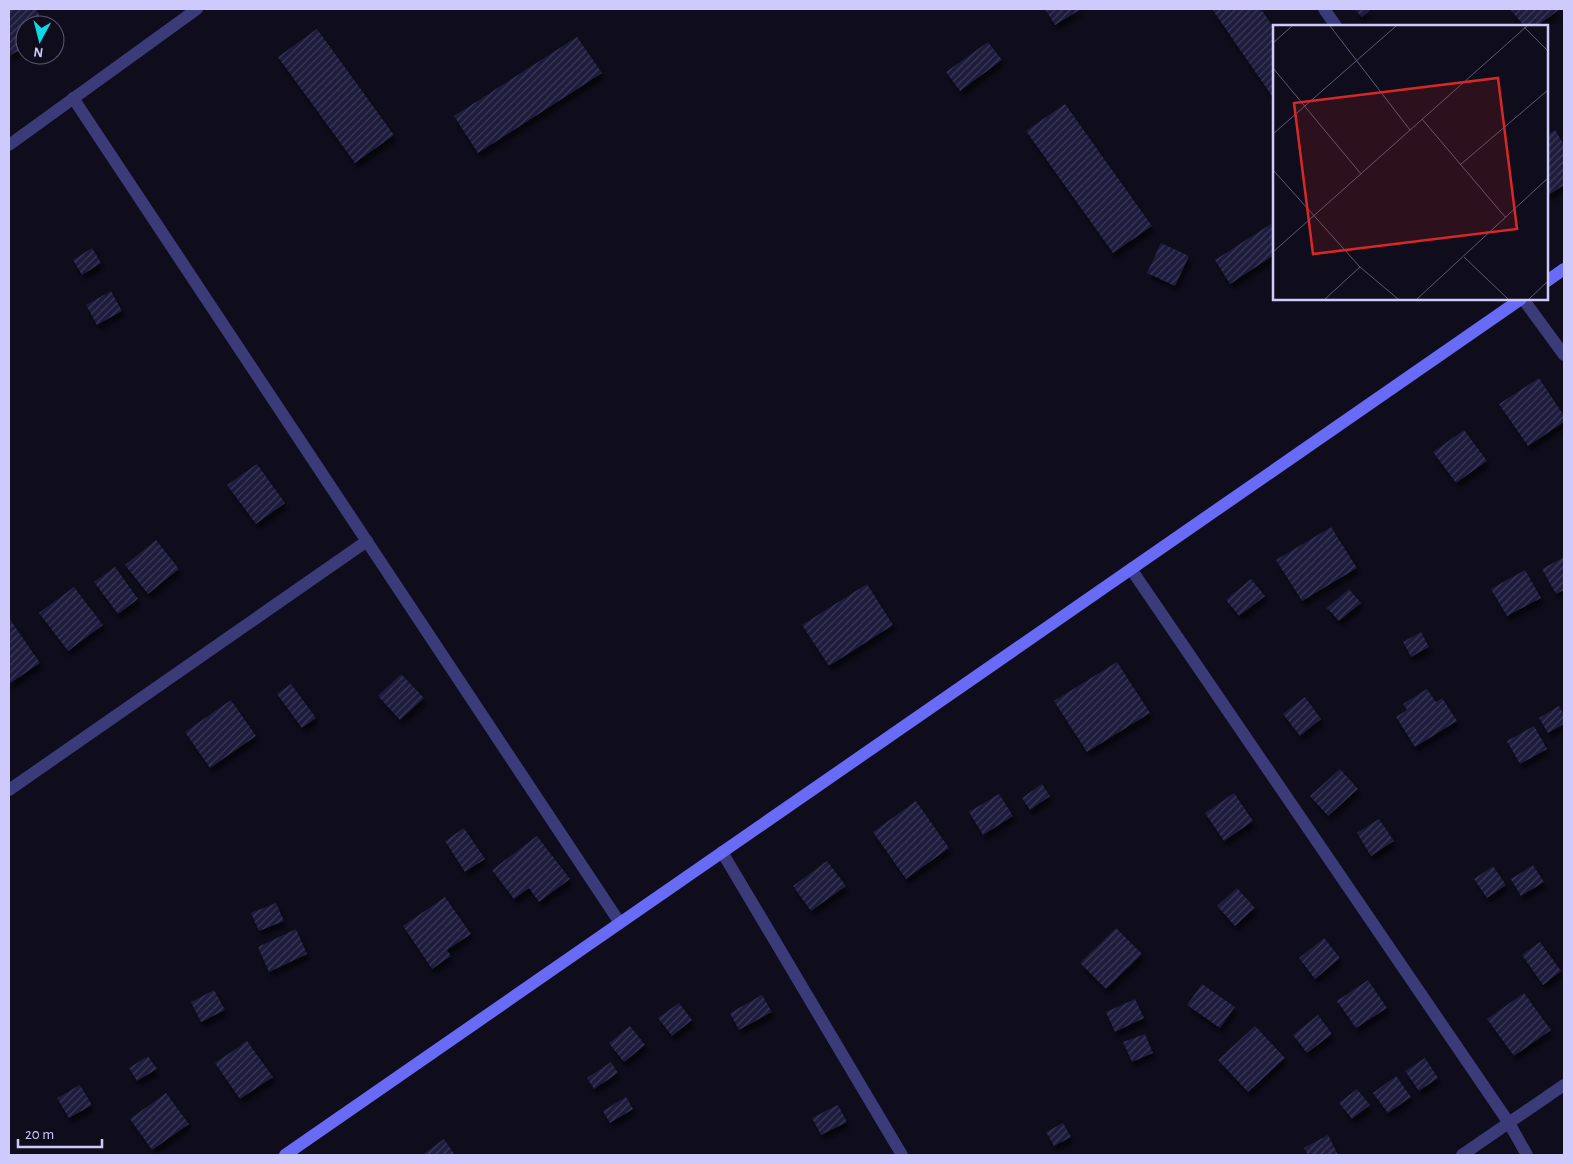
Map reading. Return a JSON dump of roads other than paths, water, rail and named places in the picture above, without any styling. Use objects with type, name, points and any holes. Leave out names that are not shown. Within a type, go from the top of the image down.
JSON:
[{"type":"main road","points":[[1548,280],[1564,268]]},
{"type":"main road","points":[[285,1155],[1521,300]]},
{"type":"street","points":[[9,146],[197,9]]},
{"type":"street","points":[[1324,9],[1335,25]]},
{"type":"street","points":[[73,98],[620,923]]},
{"type":"street","points":[[1523,300],[1564,355]]},
{"type":"street","points":[[9,790],[367,541]]},
{"type":"street","points":[[1131,569],[1509,1123],[1527,1155]]},
{"type":"street","points":[[722,852],[902,1155]]},
{"type":"street","points":[[1462,1155],[1564,1085]]}]
